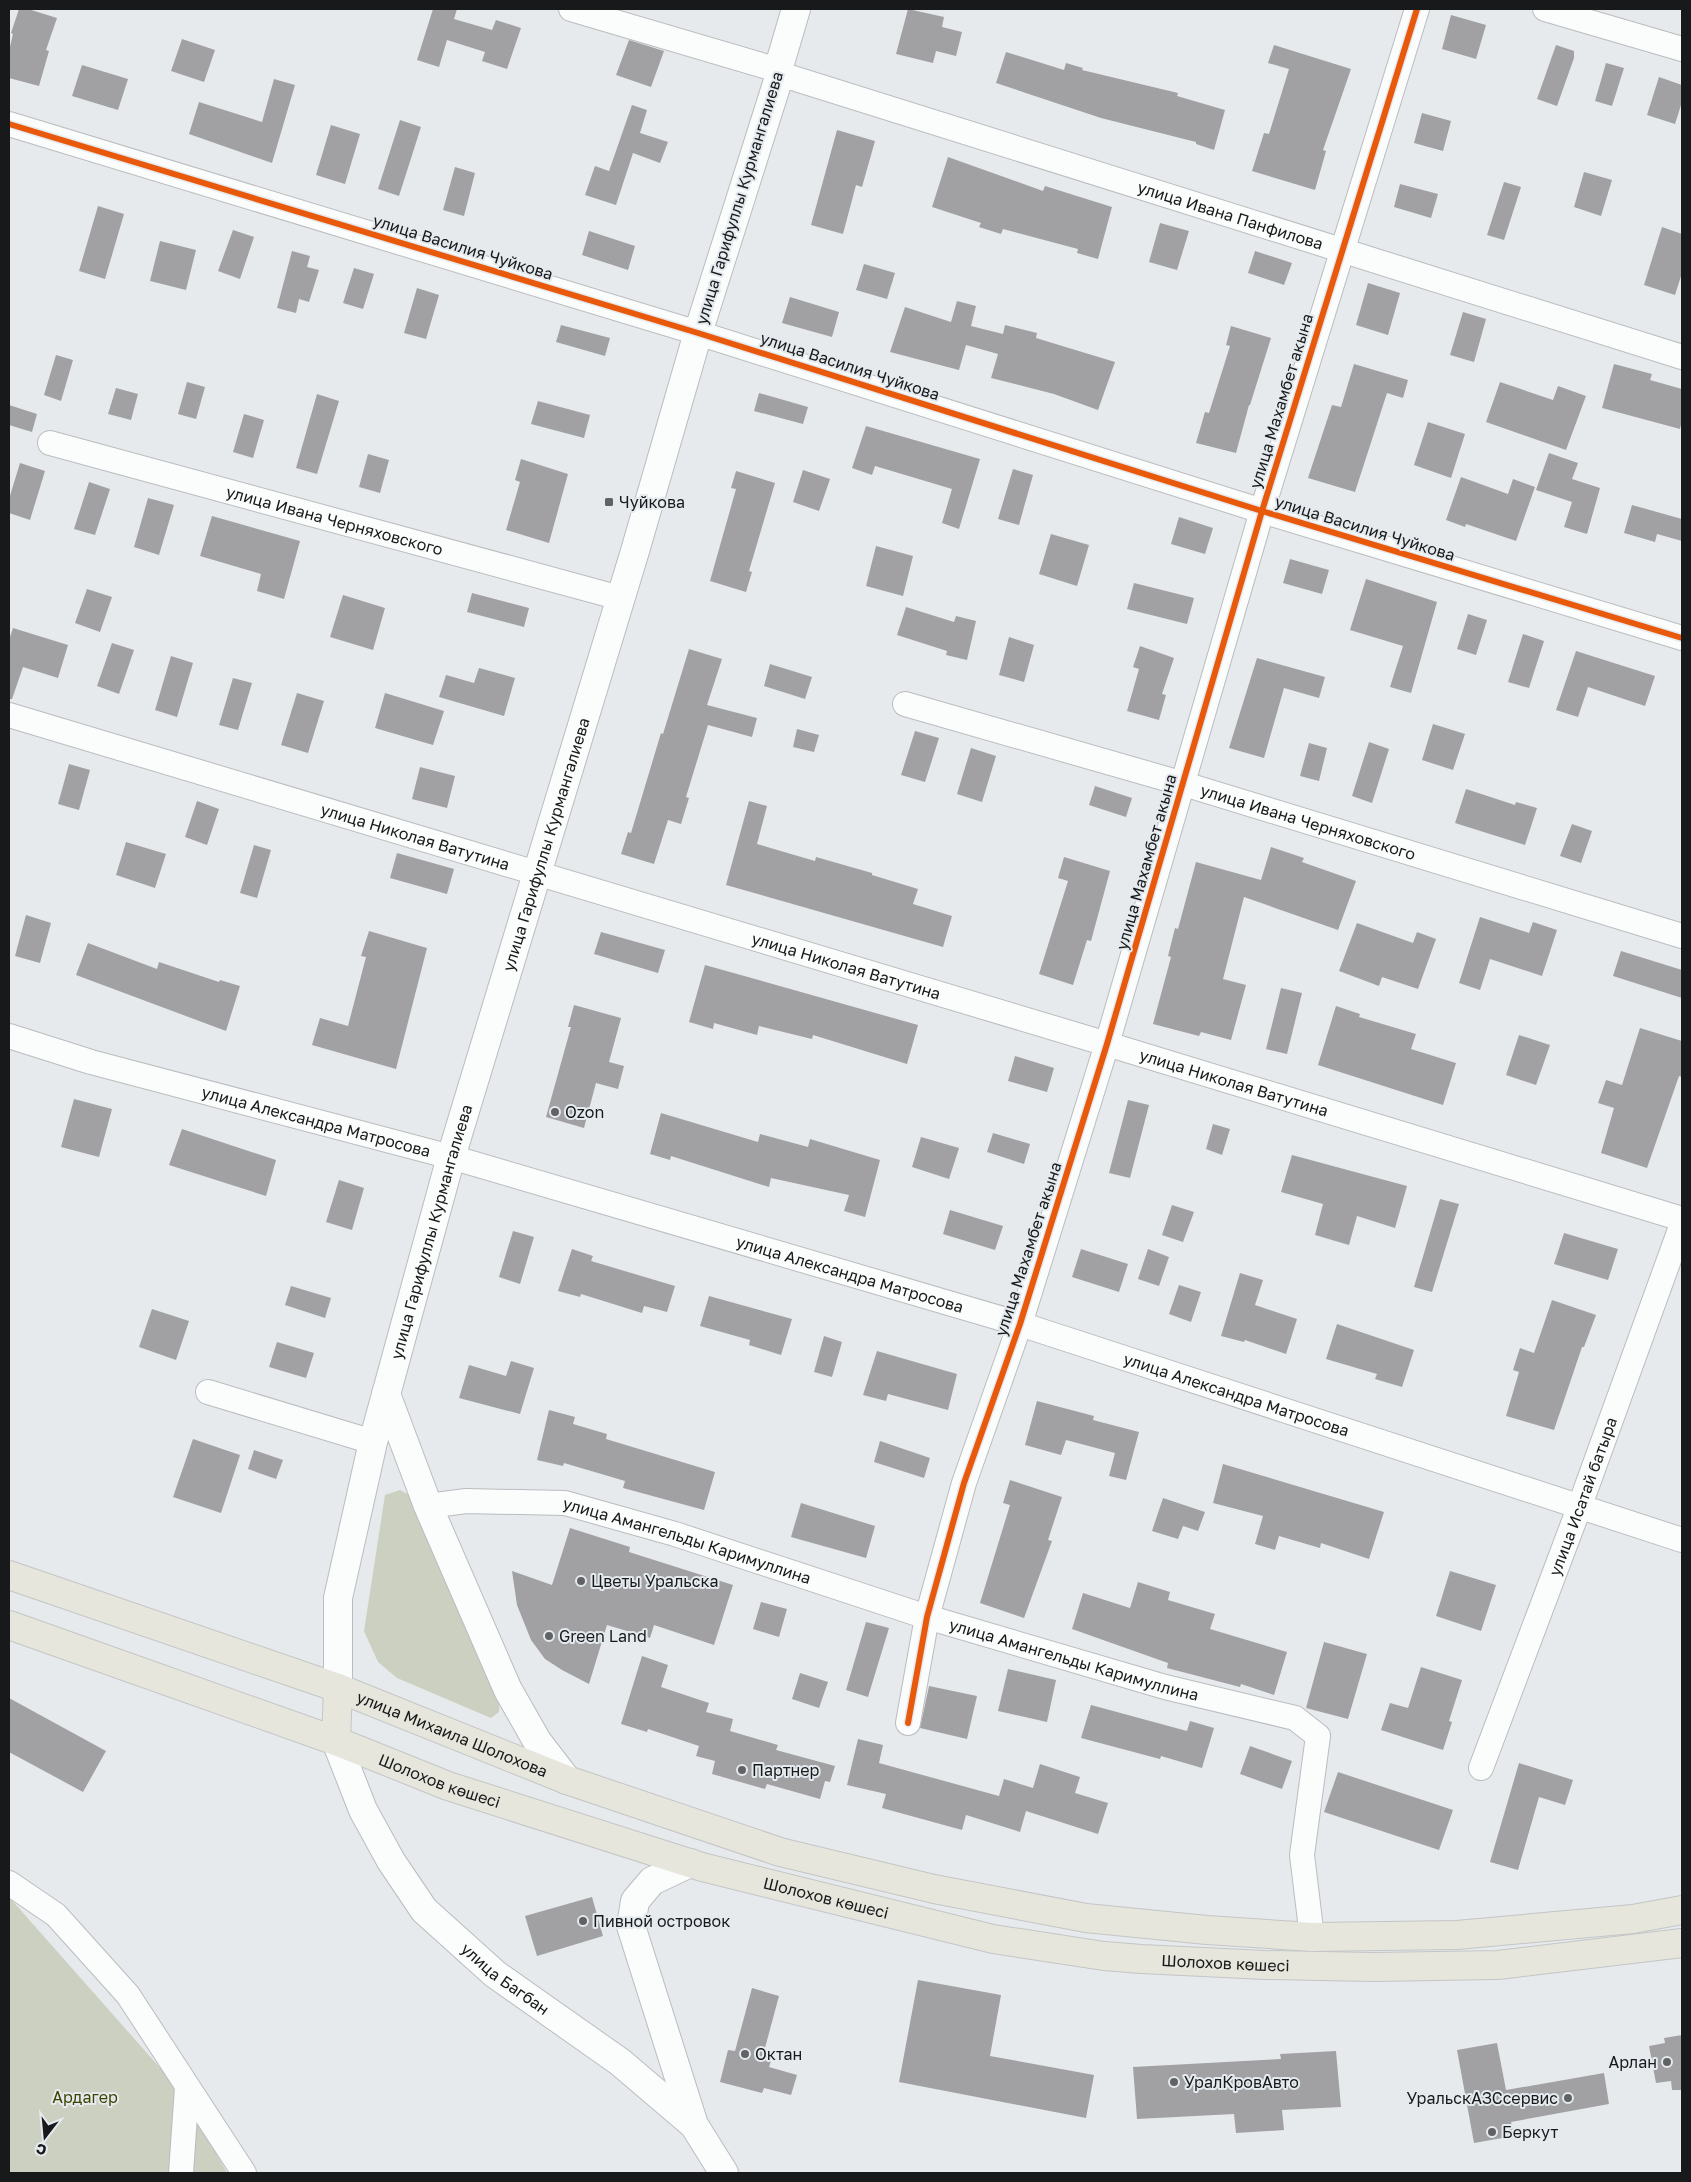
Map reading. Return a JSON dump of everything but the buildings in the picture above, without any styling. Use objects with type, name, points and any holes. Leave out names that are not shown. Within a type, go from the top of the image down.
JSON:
[{"type":"highway","points":[[9,1575],[338,1688],[336,1742]]},
{"type":"highway","name":"Шолохов көшесі","points":[[9,1625],[336,1742],[448,1786],[690,1863],[878,1912],[993,1939],[1104,1956],[1265,1965],[1407,1967],[1498,1965],[1682,1943]]},
{"type":"highway","name":"улица Михаила Шолохова","points":[[338,1688],[567,1780]]},
{"type":"highway","name":"Шолохов көшесі","points":[[567,1780],[780,1852],[934,1889],[1086,1918],[1207,1930],[1312,1937],[1457,1935],[1633,1919],[1682,1910]]},
{"type":"street","name":"улица Ивана Панфилова","points":[[571,9],[779,72],[1682,357]]},
{"type":"street","name":"улица Гарифуллы Курмангалиева","points":[[338,1688],[338,1598],[373,1442],[386,1394],[451,1157],[698,333],[779,72],[796,9]]},
{"type":"street","name":"улица Махамбет акына","points":[[908,1723],[927,1617],[964,1483],[1020,1324],[1107,1044],[1262,511],[1341,250],[1417,9]]},
{"type":"street","points":[[1545,9],[1682,49]]},
{"type":"street","name":"улица Василия Чуйкова","points":[[9,124],[698,333],[1262,511],[1682,638]]},
{"type":"street","name":"улица Ивана Черняховского","points":[[50,444],[620,598]]},
{"type":"street","name":"улица Ивана Черняховского","points":[[905,704],[1184,784],[1682,936]]},
{"type":"street","name":"улица Николая Ватутина","points":[[9,715],[1107,1044],[1682,1219]]},
{"type":"street","name":"улица Александра Матросова","points":[[9,1036],[91,1062],[451,1157],[1020,1324],[1682,1540]]},
{"type":"street","name":"улица Исатай батыра","points":[[1481,1768],[1580,1508],[1682,1224]]},
{"type":"street","points":[[208,1392],[373,1442]]},
{"type":"street","points":[[386,1394],[428,1506],[508,1690],[537,1741],[567,1780]]},
{"type":"street","name":"улица Амангельды Каримуллина","points":[[428,1506],[466,1501],[565,1503],[675,1534],[927,1617],[1165,1688],[1296,1718],[1318,1736],[1302,1855],[1312,1937]]},
{"type":"street","name":"улица Багбан","points":[[336,1742],[363,1810],[391,1861],[424,1910],[496,1974],[620,2062],[694,2125],[724,2173]]},
{"type":"street","points":[[690,1863],[652,1881],[635,1900],[631,1926],[694,2125]]},
{"type":"street","points":[[9,1883],[56,1915],[128,1995],[244,2173]]},
{"type":"street","points":[[181,2173],[187,2087]]},
{"type":"green space","points":[[400,1490],[413,1497],[500,1696],[499,1712],[491,1718],[397,1678],[378,1662],[364,1631],[385,1495]]},
{"type":"green space","name":"Ардагер","points":[[9,1897],[184,2095],[227,2173],[9,2173]]},
{"type":"cycle path","points":[[908,1723],[927,1617],[964,1483],[1020,1324],[1107,1044],[1262,511],[1417,9]]},
{"type":"cycle path","points":[[9,124],[698,333],[1262,511],[1682,638]]},
{"type":"place","name":"Чуйкова","points":[[609,502]]},
{"type":"place","name":"Ozon","points":[[555,1112]]},
{"type":"place","name":"Цветы Уральска","points":[[581,1581]]},
{"type":"place","name":"Green Land","points":[[549,1636]]},
{"type":"place","name":"Партнер","points":[[742,1770]]},
{"type":"place","name":"Пивной островок","points":[[583,1921]]},
{"type":"place","name":"Октан","points":[[745,2054]]},
{"type":"place","name":"Арлан","points":[[1667,2062]]},
{"type":"place","name":"УралКровАвто","points":[[1174,2082]]},
{"type":"place","name":"УральскАЗСсервис","points":[[1568,2098]]},
{"type":"place","name":"Беркут","points":[[1492,2132]]}]
